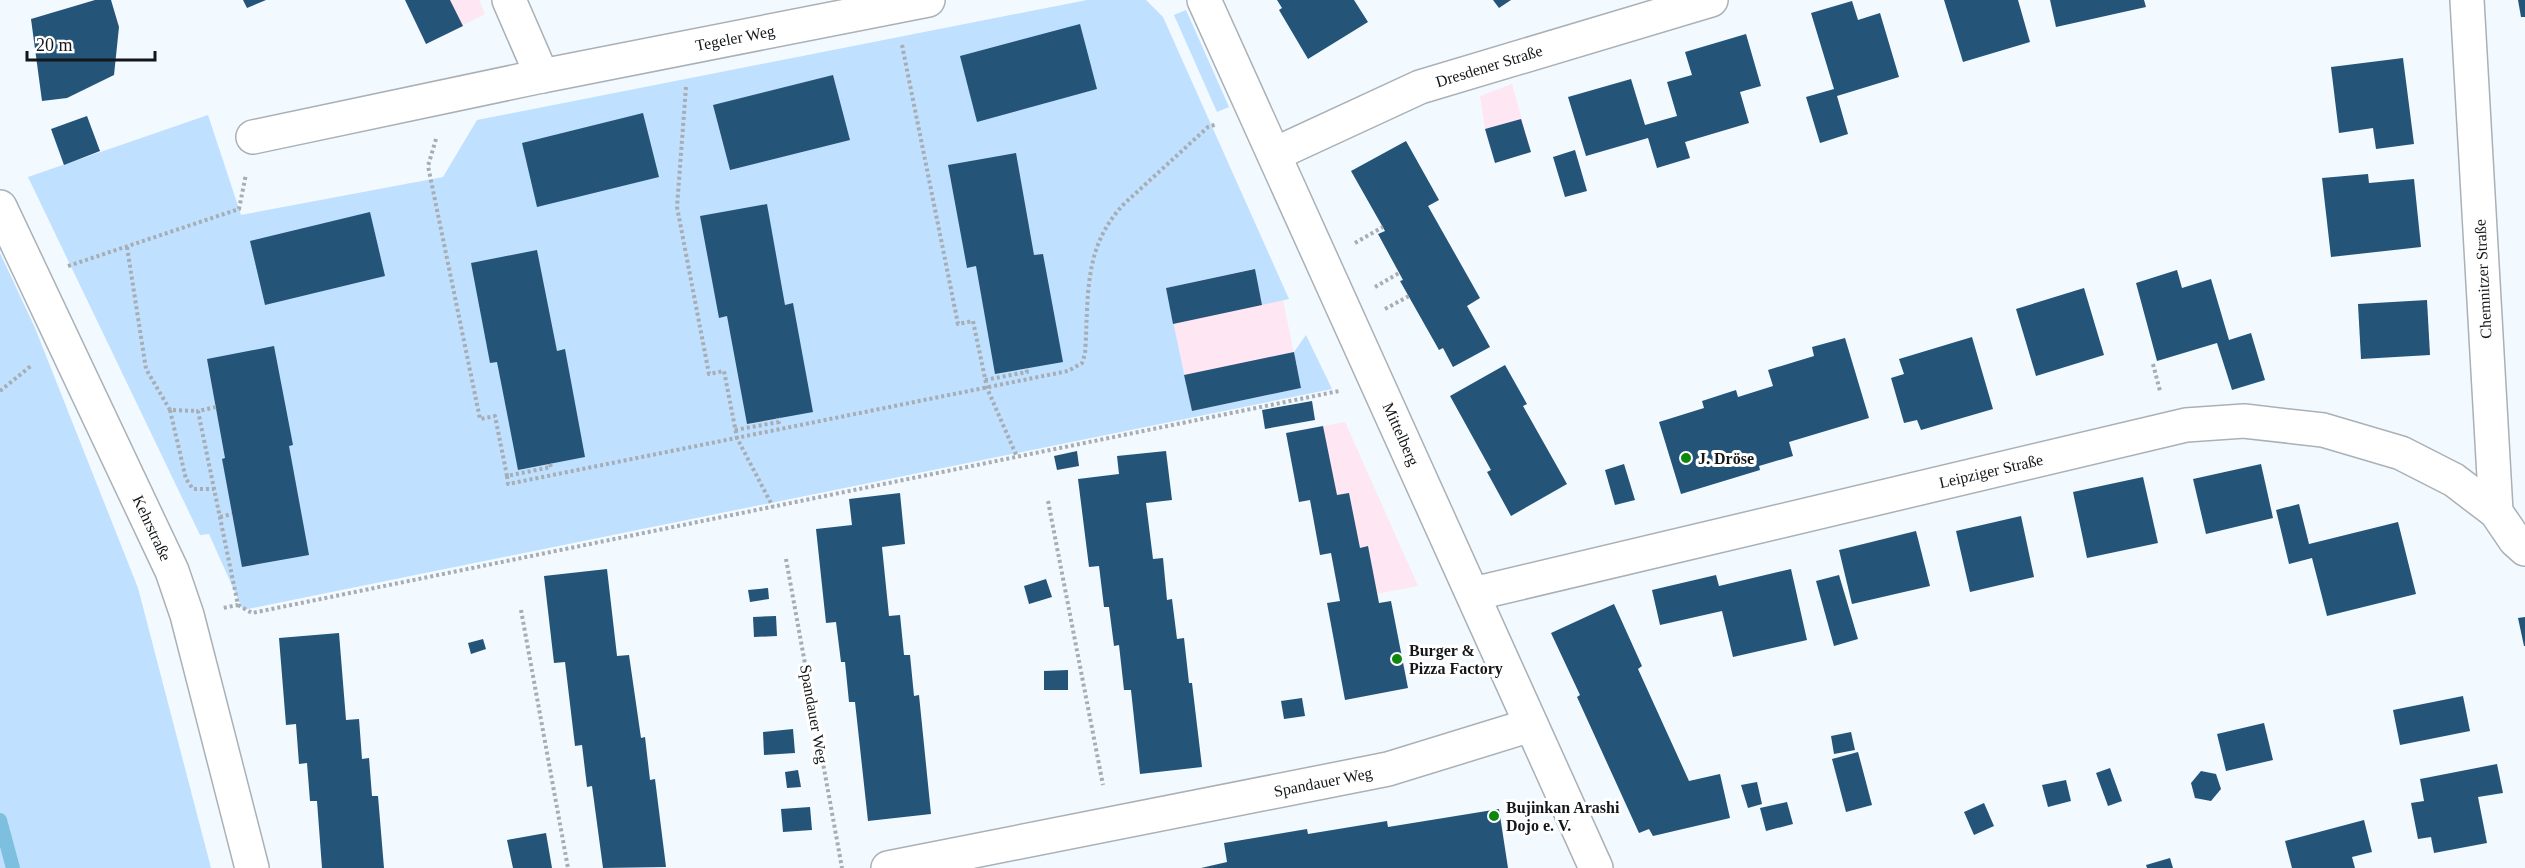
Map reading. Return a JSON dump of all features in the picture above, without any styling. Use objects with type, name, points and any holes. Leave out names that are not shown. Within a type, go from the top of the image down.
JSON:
[{"type":"street","points":[[509,0],[542,76]]},
{"type":"street","name":"Tegeler Weg","points":[[254,137],[448,95],[927,0]]},
{"type":"street","name":"Mittelberg","points":[[1204,0],[1596,868]]},
{"type":"street","name":"Dresdener Straße","points":[[1275,154],[1420,87],[1711,0]]},
{"type":"street","name":"Chemnitzer Straße","points":[[2467,0],[2496,512]]},
{"type":"street","name":"Kehrstraße","points":[[0,207],[172,571],[187,615],[252,868]]},
{"type":"street","name":"Leipziger Straße","points":[[1473,594],[2186,425],[2244,421],[2323,430],[2401,453],[2454,480],[2496,512]]},
{"type":"street","points":[[2496,512],[2515,540],[2525,549]]},
{"type":"street","name":"Spandauer Weg","points":[[888,868],[1388,769],[1531,725]]},
{"type":"path","points":[[689,47],[677,207],[709,374],[724,371],[737,438],[773,507]]},
{"type":"path","points":[[904,54],[958,324],[973,321],[987,388],[1017,457]]},
{"type":"path","points":[[448,95],[428,166],[480,419],[495,416],[508,483],[1068,371],[1082,363],[1085,354],[1092,258],[1096,244],[1112,216],[1208,127],[1254,108]]},
{"type":"path","points":[[70,265],[238,208],[254,137]]},
{"type":"path","points":[[127,247],[146,369],[170,410],[186,479],[193,489],[214,489]]},
{"type":"path","points":[[0,391],[35,362]]},
{"type":"path","points":[[2153,364],[2162,395]]},
{"type":"path","points":[[985,380],[1027,372],[1026,368]]},
{"type":"path","points":[[238,605],[252,613],[1378,383]]},
{"type":"path","points":[[170,410],[198,411],[216,407]]},
{"type":"path","points":[[198,411],[226,545]]},
{"type":"path","points":[[735,430],[778,422],[778,418]]},
{"type":"path","points":[[507,476],[550,467],[550,464]]},
{"type":"path","points":[[1048,501],[1110,824]]},
{"type":"path","points":[[220,517],[232,514]]},
{"type":"path","name":"Spandauer Weg","points":[[786,559],[842,868]]},
{"type":"path","points":[[521,610],[568,868]]},
{"type":"shaded area","points":[[405,0],[479,0],[485,14],[426,44]]},
{"type":"shaded area","points":[[1087,0],[1146,0],[1163,17],[1289,299],[1262,305],[1254,269],[1166,288],[1192,411],[1301,388],[1294,352],[1306,335],[1332,389],[243,610],[209,534],[200,535],[28,177],[208,115],[241,215],[443,177],[477,120]]},
{"type":"shaded area","points":[[1186,10],[1229,107],[1217,112],[1174,15]]},
{"type":"shaded area","points":[[1512,84],[1531,152],[1495,163],[1485,129],[1480,96]]},
{"type":"shaded area","points":[[0,253],[35,328],[138,588],[211,868],[0,868]]},
{"type":"shaded area","points":[[1255,269],[1262,305],[1283,300],[1301,388],[1192,411],[1166,288]]},
{"type":"shaded area","points":[[1345,422],[1418,586],[1340,601],[1331,553],[1320,555],[1310,500],[1299,502],[1286,433]]},
{"type":"building","points":[[95,0],[111,0],[119,27],[114,75],[67,98],[42,101],[31,19]]},
{"type":"building","points":[[243,0],[266,0],[247,8]]},
{"type":"building","points":[[405,0],[450,0],[463,26],[426,44]]},
{"type":"building","points":[[1277,0],[1354,0],[1368,22],[1308,59],[1279,10],[1282,8]]},
{"type":"building","points":[[1493,0],[1511,0],[1499,8]]},
{"type":"building","points":[[1944,0],[2018,0],[2030,42],[1963,62]]},
{"type":"building","points":[[2050,0],[2144,0],[2146,7],[2056,27]]},
{"type":"building","points":[[2518,0],[2525,0],[2525,17],[2521,17]]},
{"type":"building","points":[[1852,1],[1858,20],[1880,13],[1899,77],[1837,96],[1848,134],[1820,143],[1806,97],[1834,89],[1811,13]]},
{"type":"building","points":[[1080,24],[1097,89],[977,122],[960,56]]},
{"type":"building","points":[[1746,34],[1761,86],[1740,92],[1749,123],[1685,142],[1690,158],[1657,168],[1648,138],[1586,156],[1568,97],[1631,79],[1645,125],[1677,116],[1667,82],[1692,75],[1685,52]]},
{"type":"building","points":[[2403,58],[2414,144],[2376,149],[2373,128],[2339,133],[2331,67]]},
{"type":"building","points":[[833,75],[850,140],[730,170],[713,105]]},
{"type":"building","points":[[643,113],[659,177],[537,207],[522,143]]},
{"type":"building","points":[[87,116],[100,151],[64,165],[51,129]]},
{"type":"building","points":[[1521,119],[1531,152],[1495,163],[1485,129]]},
{"type":"building","points":[[1406,141],[1439,200],[1428,206],[1480,298],[1467,306],[1490,347],[1453,367],[1443,348],[1439,350],[1400,281],[1403,280],[1378,234],[1385,231],[1351,171]]},
{"type":"building","points":[[1575,150],[1587,191],[1565,197],[1553,157]]},
{"type":"building","points":[[1016,153],[1034,255],[1043,254],[1063,362],[995,374],[976,266],[967,268],[948,165]]},
{"type":"building","points":[[2368,174],[2369,183],[2414,179],[2421,247],[2331,257],[2322,178]]},
{"type":"building","points":[[767,204],[785,305],[793,303],[813,412],[747,424],[727,316],[719,318],[700,216]]},
{"type":"building","points":[[370,212],[385,276],[265,305],[250,241]]},
{"type":"building","points":[[537,250],[557,351],[565,349],[585,457],[518,470],[497,362],[490,363],[471,263]]},
{"type":"building","points":[[1255,269],[1262,305],[1173,324],[1166,288]]},
{"type":"building","points":[[2177,270],[2182,288],[2211,279],[2229,340],[2251,333],[2265,380],[2232,390],[2217,343],[2157,361],[2136,283]]},
{"type":"building","points":[[2084,288],[2104,355],[2036,376],[2016,309]]},
{"type":"building","points":[[2427,300],[2430,355],[2361,359],[2358,304]]},
{"type":"building","points":[[1972,337],[1993,409],[1921,430],[1917,420],[1904,423],[1891,378],[1904,374],[1899,359]]},
{"type":"building","points":[[1845,338],[1869,418],[1789,442],[1793,456],[1759,466],[1760,470],[1681,494],[1659,422],[1704,408],[1702,401],[1736,390],[1738,397],[1773,386],[1768,370],[1814,356],[1812,347]]},
{"type":"building","points":[[274,346],[293,445],[289,446],[309,555],[242,567],[222,459],[225,458],[207,359]]},
{"type":"building","points":[[1294,352],[1301,388],[1192,411],[1184,375]]},
{"type":"building","points":[[1505,365],[1527,404],[1523,406],[1567,484],[1511,516],[1487,472],[1491,470],[1450,396]]},
{"type":"building","points":[[1312,401],[1315,420],[1265,429],[1262,410]]},
{"type":"building","points":[[1323,426],[1337,495],[1349,493],[1360,548],[1368,546],[1379,603],[1391,601],[1408,688],[1345,700],[1327,603],[1340,601],[1331,553],[1320,555],[1310,500],[1299,502],[1286,433]]},
{"type":"building","points":[[1077,451],[1079,466],[1057,470],[1054,456]]},
{"type":"building","points":[[1166,451],[1172,500],[1146,503],[1153,559],[1163,558],[1167,600],[1172,599],[1177,639],[1184,638],[1202,767],[1140,774],[1131,690],[1124,690],[1119,645],[1114,646],[1109,607],[1104,607],[1099,566],[1089,567],[1078,479],[1119,474],[1117,456]]},
{"type":"building","points":[[1624,464],[1635,500],[1615,505],[1605,470]]},
{"type":"building","points":[[2261,464],[2273,518],[2206,534],[2193,479]]},
{"type":"building","points":[[2143,477],[2158,543],[2087,558],[2073,492]]},
{"type":"building","points":[[900,493],[905,544],[882,547],[889,616],[900,615],[904,655],[910,655],[914,696],[919,695],[931,814],[868,821],[855,702],[849,702],[845,662],[841,662],[836,622],[826,623],[816,529],[852,525],[849,499]]},
{"type":"building","points":[[2299,504],[2309,544],[2398,522],[2416,594],[2327,616],[2312,558],[2289,564],[2276,510]]},
{"type":"building","points":[[2021,516],[2034,577],[1970,592],[1956,531]]},
{"type":"building","points":[[1916,531],[1930,586],[1852,604],[1839,550]]},
{"type":"building","points":[[607,569],[617,656],[629,655],[641,738],[645,737],[650,780],[655,779],[666,867],[603,868],[592,786],[587,787],[582,745],[575,746],[565,662],[554,663],[544,576]]},
{"type":"building","points":[[1791,569],[1807,640],[1733,657],[1722,611],[1660,625],[1652,590],[1716,575],[1719,586]]},
{"type":"building","points":[[1839,575],[1858,639],[1834,646],[1816,581]]},
{"type":"building","points":[[1046,579],[1052,597],[1029,604],[1024,586]]},
{"type":"building","points":[[768,588],[769,599],[750,602],[748,590]]},
{"type":"building","points":[[1614,604],[1642,666],[1638,669],[1689,781],[1720,774],[1730,818],[1653,836],[1649,829],[1639,833],[1577,697],[1580,695],[1551,633]]},
{"type":"building","points":[[776,616],[777,636],[754,637],[753,617]]},
{"type":"building","points":[[2525,617],[2525,646],[2524,646],[2518,618]]},
{"type":"building","points":[[339,633],[346,720],[359,719],[362,759],[369,758],[372,796],[378,796],[384,868],[322,868],[317,801],[310,801],[307,763],[299,764],[296,724],[286,725],[279,638]]},
{"type":"building","points":[[483,639],[486,649],[471,654],[468,643]]},
{"type":"building","points":[[1068,670],[1068,690],[1044,690],[1044,671]]},
{"type":"building","points":[[2463,696],[2470,731],[2400,745],[2393,710]]},
{"type":"building","points":[[1302,698],[1305,716],[1284,719],[1281,701]]},
{"type":"building","points":[[2264,723],[2273,760],[2226,771],[2217,734]]},
{"type":"building","points":[[793,729],[795,753],[764,755],[763,732]]},
{"type":"building","points":[[1851,732],[1855,750],[1834,754],[1831,736]]},
{"type":"building","points":[[1858,752],[1872,805],[1846,812],[1832,759]]},
{"type":"building","points":[[2497,764],[2503,793],[2478,797],[2487,843],[2434,853],[2431,837],[2418,839],[2411,803],[2424,801],[2420,779]]},
{"type":"building","points":[[2110,768],[2122,801],[2108,806],[2096,773]]},
{"type":"building","points":[[798,770],[801,787],[787,788],[785,772]]},
{"type":"building","points":[[2201,771],[2216,774],[2221,789],[2211,801],[2195,798],[2191,783]]},
{"type":"building","points":[[2066,780],[2071,801],[2048,807],[2042,785]]},
{"type":"building","points":[[1757,782],[1762,804],[1748,808],[1741,785]]},
{"type":"building","points":[[1787,802],[1793,824],[1766,831],[1760,808]]},
{"type":"building","points":[[1984,803],[1994,826],[1974,835],[1964,812]]},
{"type":"building","points":[[810,807],[812,830],[783,832],[781,809]]},
{"type":"building","points":[[1499,809],[1508,868],[1201,868],[1227,862],[1224,843],[1307,829],[1308,834],[1387,821],[1388,827]]},
{"type":"building","points":[[2364,820],[2372,852],[2352,857],[2355,868],[2292,868],[2285,841]]},
{"type":"building","points":[[546,833],[552,868],[513,868],[507,840]]},
{"type":"building","points":[[2170,858],[2173,868],[2147,868],[2146,865]]},
{"type":"waterway","points":[[0,820],[13,868]]},
{"type":"place","name":"J. Dröse","points":[[1686,458]]},
{"type":"place","name":"Burger & Pizza Factory","points":[[1397,659]]},
{"type":"place","name":"Bujinkan Arashi Dojo e. V.","points":[[1494,816]]}]
